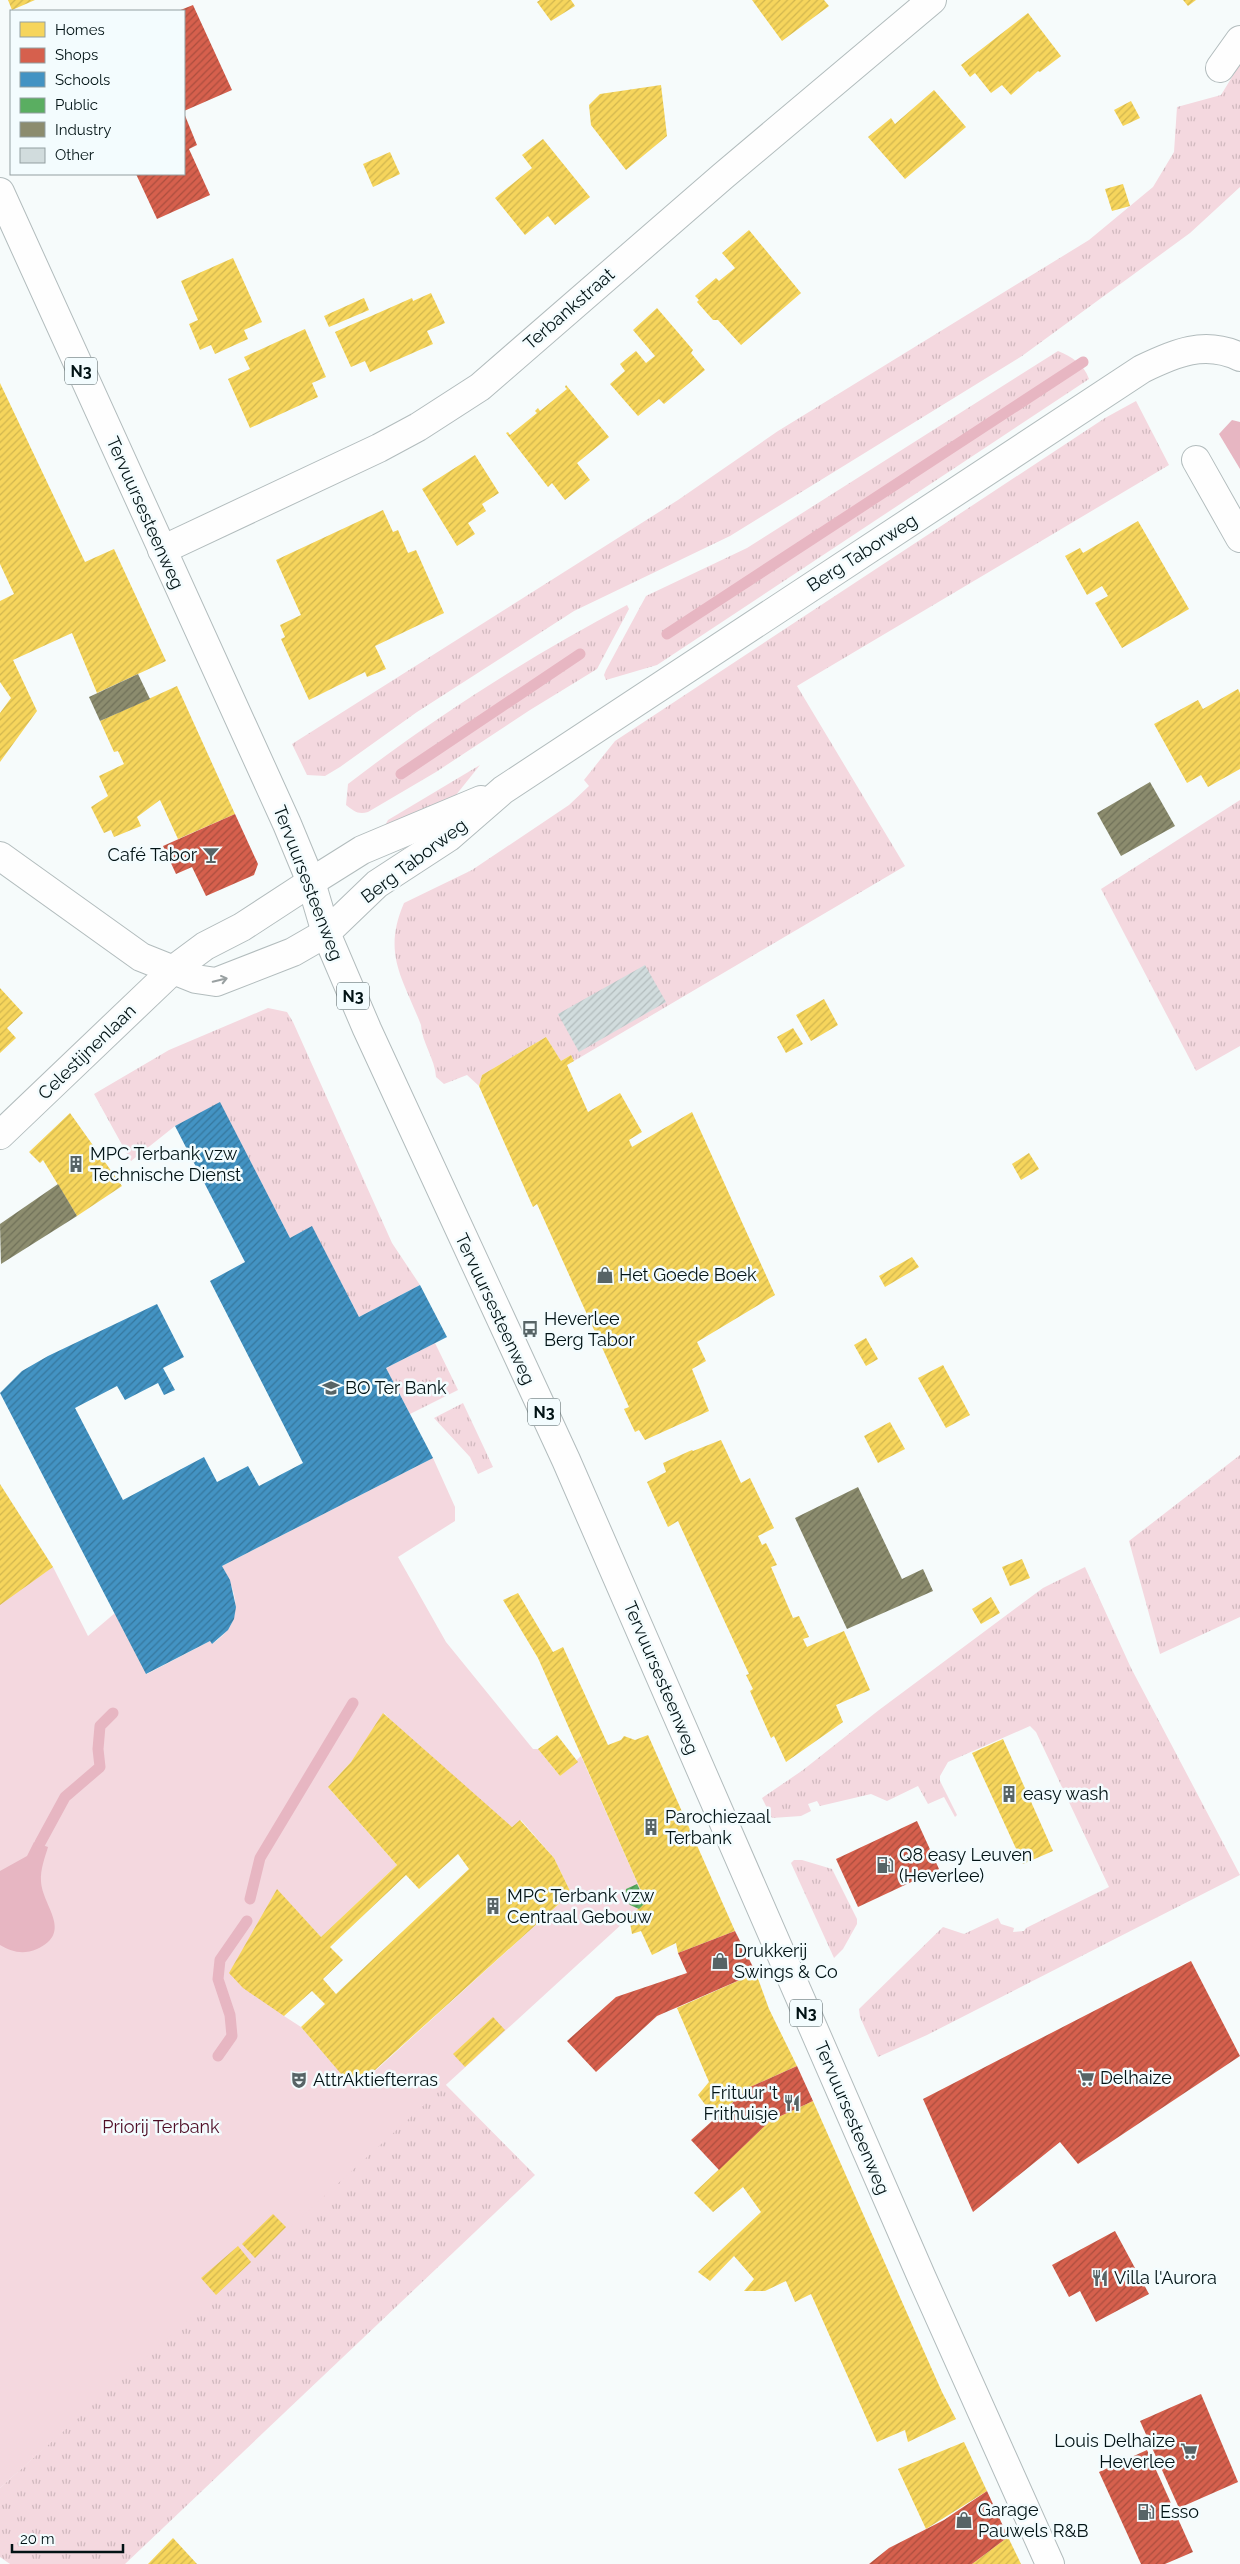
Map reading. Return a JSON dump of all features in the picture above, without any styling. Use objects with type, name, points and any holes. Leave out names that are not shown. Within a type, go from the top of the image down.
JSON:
[{"type":"main road","name":"Terbankstraat","points":[[162,550],[379,448],[418,427],[480,386],[723,176],[932,0]]},
{"type":"main road","points":[[1220,68],[1240,40]]},
{"type":"main road","name":"Tervuursesteenweg","points":[[0,192],[288,824],[311,882],[326,933],[431,1170],[566,1460],[918,2269],[1050,2564]]},
{"type":"main road","name":"Berg Taborweg","points":[[0,856],[141,957],[196,979],[216,982],[293,952],[326,933],[377,884],[449,837],[503,790],[1142,369],[1190,349],[1237,351]]},
{"type":"main road","points":[[1196,460],[1240,538]]},
{"type":"main road","name":"Berg Taborweg","points":[[174,969],[205,946],[242,927],[362,850],[503,790]]},
{"type":"main road","name":"Celestijnenlaan","points":[[0,1135],[174,969]]},
{"type":"green space","points":[[1240,64],[1240,187],[1190,233],[1022,356],[730,536],[574,611],[417,712],[340,767],[325,776],[307,775],[292,744],[678,500],[778,431],[1089,240],[1153,187],[1174,152],[1177,107],[1221,95]]},
{"type":"green space","points":[[1058,351],[1077,362],[1084,369],[1089,379],[657,665],[606,680],[604,675],[606,670],[646,596],[747,548]]},
{"type":"green space","points":[[1136,401],[1169,465],[797,686],[905,866],[574,1061],[571,1055],[561,1061],[546,1037],[482,1075],[479,1086],[467,1075],[444,1084],[436,1077],[421,1025],[402,979],[395,952],[395,937],[404,903],[472,870],[569,805],[589,786],[584,780],[615,741],[1105,418]]},
{"type":"green space","points":[[627,605],[629,609],[597,669],[530,710],[436,772],[368,812],[359,813],[346,805],[348,784],[381,759],[449,711],[519,666]]},
{"type":"green space","points":[[480,765],[452,800],[383,829],[388,820]]},
{"type":"green space","points":[[1240,800],[1240,1046],[1196,1071],[1101,889]]},
{"type":"green space","points":[[268,1008],[287,1012],[293,1022],[392,1243],[420,1285],[359,1317],[312,1227],[290,1238],[220,1103],[175,1126],[131,1161],[94,1094],[169,1050]]},
{"type":"green space","points":[[435,1343],[458,1390],[410,1414],[386,1368]]},
{"type":"green space","points":[[463,1403],[493,1467],[478,1474],[470,1457],[434,1418]]},
{"type":"green space","points":[[1240,1455],[1240,1617],[1160,1654],[1129,1541]]},
{"type":"green space","name":"Priorij Terbank","points":[[433,1458],[455,1507],[455,1521],[398,1557],[446,1642],[533,1749],[538,1749],[560,1776],[581,1756],[646,1902],[216,2295],[0,2488],[0,1603],[53,1567],[88,1636],[115,1613],[147,1674],[210,1641],[212,1644],[229,1627],[234,1618],[235,1598],[222,1566]],"holes":[[[384,1713],[443,1776],[512,1827],[521,1820],[554,1858],[571,1893],[355,2089],[301,2027],[284,2016],[277,1890],[321,1937],[397,1865],[328,1787],[351,1762]]]},
{"type":"green space","points":[[1085,1567],[1131,1668],[1240,1875],[927,2035],[878,2057],[860,2017],[859,2009],[943,1927],[964,1934],[998,1918],[1001,1924],[1014,1928],[1013,1932],[1024,1931],[1026,1928],[1109,1887],[1036,1732],[1030,1726],[948,1762],[940,1776],[940,1781],[957,1815],[955,1817],[944,1797],[928,1804],[918,1786],[887,1801],[871,1794],[820,1806],[817,1801],[808,1804],[811,1811],[801,1816],[772,1818],[762,1798],[803,1770],[879,1710],[1043,1588]]},
{"type":"green space","points":[[794,1860],[802,1860],[832,1869],[857,1919],[857,1924],[843,1949],[834,1958],[791,1863]]},
{"type":"green space","points":[[445,2084],[535,2175],[125,2564],[10,2564],[0,2557],[0,2488]]},
{"type":"shaded area","points":[[1232,420],[1240,422],[1240,469],[1219,434]]},
{"type":"shaded area","points":[[34,1842],[48,1847],[42,1868],[41,1881],[55,1927],[53,1935],[48,1942],[32,1951],[18,1952],[0,1945],[0,1871],[27,1856]]},
{"type":"building: Homes","points":[[8,0],[35,0],[12,10]]},
{"type":"building: Homes","points":[[540,0],[571,0],[575,6],[551,21],[537,2]]},
{"type":"building: Homes","points":[[752,0],[824,0],[829,6],[782,41]]},
{"type":"building: Homes","points":[[1183,0],[1196,0],[1188,6]]},
{"type":"building: Homes","points":[[1028,13],[1061,56],[1040,72],[1038,71],[1011,95],[1002,85],[991,93],[975,73],[970,77],[961,65]]},
{"type":"building: Homes","points":[[661,85],[667,136],[626,170],[591,125],[589,105],[600,94]]},
{"type":"building: Homes","points":[[934,90],[966,127],[905,179],[868,137],[891,118],[895,124]]},
{"type":"building: Homes","points":[[1131,101],[1140,118],[1123,126],[1114,110]]},
{"type":"building: Homes","points":[[543,139],[590,197],[555,225],[548,216],[525,235],[495,198],[532,168],[522,155]]},
{"type":"building: Homes","points":[[390,152],[400,174],[373,187],[363,164]]},
{"type":"building: Homes","points":[[1123,184],[1130,206],[1112,211],[1105,189]]},
{"type":"building: Homes","points":[[749,230],[801,293],[741,345],[718,320],[713,320],[697,302],[699,300],[695,296],[716,278],[719,281],[735,268],[722,253]]},
{"type":"building: Homes","points":[[233,258],[262,322],[244,330],[248,339],[215,354],[211,345],[200,350],[189,324],[198,320],[181,281]]},
{"type":"building: Homes","points":[[431,293],[445,323],[427,331],[433,344],[370,372],[365,361],[351,367],[335,332],[412,298],[413,301]]},
{"type":"building: Homes","points":[[364,298],[369,310],[329,327],[324,316]]},
{"type":"building: Homes","points":[[657,308],[693,350],[691,353],[705,370],[664,404],[659,399],[638,416],[610,384],[625,371],[620,364],[636,351],[646,363],[655,356],[633,330]]},
{"type":"building: Homes","points":[[305,329],[326,377],[312,383],[318,397],[250,428],[228,379],[250,369],[244,357]]},
{"type":"building: Homes","points":[[0,383],[85,562],[114,549],[166,661],[97,693],[72,633],[13,660],[37,711],[0,762],[0,713],[11,698],[0,682],[0,601],[14,594],[0,564]]},
{"type":"building: Homes","points":[[566,385],[609,437],[577,463],[590,480],[565,500],[552,483],[548,487],[506,433],[508,432],[510,435],[537,413],[535,411],[538,408],[540,411],[567,389]]},
{"type":"building: Homes","points":[[475,455],[499,493],[482,504],[486,511],[468,523],[475,534],[457,546],[422,489]]},
{"type":"building: Homes","points":[[383,510],[393,532],[398,530],[408,553],[416,550],[444,613],[375,646],[386,669],[367,677],[365,672],[309,700],[281,639],[285,637],[280,625],[301,615],[276,560]]},
{"type":"building: Homes","points":[[1138,521],[1189,609],[1122,648],[1095,603],[1108,596],[1102,586],[1087,595],[1065,556],[1080,548],[1083,553]]},
{"type":"building: Homes","points":[[177,686],[235,814],[178,839],[160,800],[137,817],[141,826],[114,837],[111,830],[104,833],[91,807],[108,796],[99,776],[124,764],[118,751],[114,752],[100,721]]},
{"type":"building: Homes","points":[[1238,689],[1240,693],[1240,769],[1208,787],[1201,775],[1187,783],[1154,724],[1198,700],[1203,709]]},
{"type":"building: Homes","points":[[0,988],[23,1013],[7,1028],[16,1038],[0,1053]]},
{"type":"building: Homes","points":[[824,999],[838,1025],[811,1041],[796,1015]]},
{"type":"building: Homes","points":[[793,1028],[803,1044],[786,1053],[777,1037]]},
{"type":"building: Homes","points":[[546,1037],[561,1061],[571,1055],[574,1061],[567,1065],[588,1112],[620,1093],[642,1132],[629,1140],[632,1147],[692,1112],[775,1295],[697,1342],[706,1361],[692,1369],[709,1411],[645,1440],[639,1430],[635,1432],[624,1409],[629,1407],[537,1204],[533,1207],[479,1086],[482,1075]]},
{"type":"building: Homes","name":"MPC Terbank vzw Technische Dienst","points":[[70,1113],[122,1186],[77,1216],[43,1160],[40,1163],[29,1152]]},
{"type":"building: Homes","points":[[1029,1153],[1039,1169],[1021,1180],[1012,1164]]},
{"type":"building: Homes","points":[[912,1257],[919,1267],[885,1287],[879,1276]]},
{"type":"building: Homes","points":[[866,1338],[878,1359],[866,1366],[854,1345]]},
{"type":"building: Homes","points":[[943,1365],[970,1415],[946,1428],[918,1378]]},
{"type":"building: Homes","points":[[890,1422],[905,1449],[878,1463],[864,1436]]},
{"type":"building: Homes","points":[[721,1440],[741,1483],[750,1478],[774,1528],[758,1536],[762,1545],[766,1543],[777,1565],[771,1567],[793,1618],[799,1616],[809,1637],[803,1639],[807,1647],[844,1631],[870,1690],[836,1705],[843,1722],[786,1762],[774,1736],[771,1738],[750,1691],[753,1689],[746,1675],[749,1674],[678,1521],[668,1527],[647,1482],[666,1472],[663,1463]]},
{"type":"building: Homes","points":[[0,1484],[53,1567],[0,1605]]},
{"type":"building: Homes","points":[[1022,1559],[1030,1578],[1010,1586],[1002,1567]]},
{"type":"building: Homes","points":[[518,1593],[553,1652],[563,1647],[608,1745],[621,1740],[624,1736],[635,1740],[648,1735],[735,1931],[678,1953],[676,1943],[652,1955],[641,1931],[632,1934],[629,1917],[646,1902],[538,1658],[503,1600]]},
{"type":"building: Homes","points":[[991,1597],[1000,1613],[981,1624],[972,1609]]},
{"type":"building: Homes","name":"MPC Terbank vzw Centraal Gebouw","points":[[383,1713],[512,1827],[520,1820],[554,1858],[571,1893],[354,2089],[301,2027],[325,2004],[312,1991],[284,2016],[243,1988],[229,1973],[277,1889],[321,1937],[397,1865],[328,1787],[351,1762]],"holes":[[[458,1854],[469,1869],[336,1994],[323,1979],[343,1960],[330,1947],[406,1875],[419,1889]]]},
{"type":"building: Homes","points":[[557,1735],[578,1762],[560,1776],[538,1749]]},
{"type":"building: Homes","name":"easy wash","points":[[1003,1739],[1053,1851],[1023,1864],[972,1753]]},
{"type":"building: Homes","points":[[756,1973],[769,2009],[797,2066],[750,2087],[715,2118],[698,2095],[709,2082],[677,2008]]},
{"type":"building: Homes","points":[[493,2017],[505,2030],[465,2067],[453,2054]]},
{"type":"building: Homes","points":[[813,2101],[942,2392],[956,2419],[908,2442],[905,2430],[877,2442],[811,2294],[795,2302],[786,2281],[765,2291],[744,2291],[754,2279],[734,2256],[710,2281],[698,2272],[761,2212],[743,2187],[713,2212],[694,2193],[770,2121]]},
{"type":"building: Homes","points":[[273,2214],[286,2227],[255,2258],[242,2244]]},
{"type":"building: Homes","points":[[238,2246],[251,2262],[216,2295],[201,2278]]},
{"type":"building: Homes","points":[[964,2442],[987,2491],[926,2529],[898,2469]]},
{"type":"building: Homes","points":[[1008,2537],[1021,2564],[972,2564]]},
{"type":"building: Homes","points":[[173,2538],[197,2564],[148,2564]]},
{"type":"building: Shops","points":[[193,5],[232,90],[185,111],[185,10],[180,10]]},
{"type":"building: Shops","points":[[185,115],[197,145],[189,149],[210,195],[157,219],[136,175],[185,175]]},
{"type":"building: Shops","name":"Café Tabor","points":[[235,814],[258,864],[254,875],[206,896],[192,867],[176,874],[163,846]]},
{"type":"building: Shops","points":[[917,1821],[939,1869],[858,1907],[836,1859]]},
{"type":"building: Shops","points":[[735,1931],[756,1973],[657,2016],[596,2072],[567,2041],[616,1997],[687,1973],[678,1953]]},
{"type":"building: Shops","name":"Delhaize","points":[[1191,1961],[1240,2056],[1078,2164],[1060,2142],[973,2212],[923,2099]]},
{"type":"building: Shops","points":[[797,2066],[813,2101],[770,2121],[719,2170],[691,2140],[750,2087]]},
{"type":"building: Shops","name":"Villa l'Aurora","points":[[1115,2231],[1149,2294],[1096,2322],[1080,2291],[1069,2297],[1052,2265]]},
{"type":"building: Shops","name":"Louis Delhaize Heverlee","points":[[1201,2394],[1238,2482],[1179,2508],[1140,2421]]},
{"type":"building: Shops","name":"Esso","points":[[1147,2450],[1193,2552],[1165,2564],[1141,2564],[1099,2472]]},
{"type":"building: Shops","points":[[987,2491],[1008,2537],[972,2564],[869,2564],[889,2548],[944,2520]]},
{"type":"building: Schools","name":"BO Ter Bank","points":[[220,1102],[290,1238],[312,1226],[359,1317],[420,1285],[447,1337],[386,1368],[433,1458],[222,1566],[230,1580],[236,1607],[234,1619],[228,1630],[212,1644],[210,1641],[146,1674],[0,1393],[22,1371],[48,1356],[157,1304],[184,1357],[163,1368],[175,1390],[164,1395],[158,1383],[125,1400],[117,1386],[75,1408],[123,1500],[204,1457],[217,1482],[248,1466],[259,1486],[303,1463],[210,1281],[245,1262],[175,1126]]},
{"type":"building: Public","points":[[637,1884],[646,1902],[639,1909],[630,1905],[625,1899],[626,1889]]},
{"type":"building: Industry","points":[[138,674],[150,699],[100,721],[89,697]]},
{"type":"building: Industry","points":[[1150,782],[1175,826],[1121,856],[1097,813]]},
{"type":"building: Industry","points":[[58,1184],[77,1216],[1,1264],[0,1224]]},
{"type":"building: Industry","points":[[858,1487],[902,1579],[923,1569],[933,1591],[847,1629],[795,1518]]},
{"type":"building: Other","points":[[645,965],[666,1002],[579,1052],[558,1014]]},
{"type":"waterway","points":[[667,634],[1083,362]]},
{"type":"waterway","points":[[401,774],[580,654]]},
{"type":"waterway","points":[[250,1899],[260,1858],[353,1703]]},
{"type":"waterway","points":[[40,1843],[65,1797],[100,1767],[98,1749],[100,1726],[113,1713]]},
{"type":"waterway","points":[[218,2056],[232,2036],[230,2015],[218,1979],[220,1960],[247,1921]]},
{"type":"place","name":"Café Tabor","points":[[211,855]]},
{"type":"place","name":"MPC Terbank vzw Technische Dienst","points":[[76,1164]]},
{"type":"place","name":"Het Goede Boek","points":[[605,1275]]},
{"type":"place","name":"Heverlee Berg Tabor","points":[[530,1329]]},
{"type":"place","name":"BO Ter Bank","points":[[331,1388]]},
{"type":"place","name":"easy wash","points":[[1009,1794]]},
{"type":"place","name":"Parochiezaal Terbank","points":[[651,1827]]},
{"type":"place","name":"Q8 easy Leuven (Heverlee)","points":[[885,1865]]},
{"type":"place","name":"MPC Terbank vzw Centraal Gebouw","points":[[493,1906]]},
{"type":"place","name":"Drukkerij Swings & Co","points":[[720,1961]]},
{"type":"place","name":"Delhaize","points":[[1086,2078]]},
{"type":"place","name":"AttrAktiefterras","points":[[299,2080]]},
{"type":"place","name":"Frituur 't Frithuisje","points":[[792,2103]]},
{"type":"place","name":"Villa l'Aurora","points":[[1100,2278]]},
{"type":"place","name":"Louis Delhaize Heverlee","points":[[1189,2451]]},
{"type":"place","name":"Esso","points":[[1146,2512]]},
{"type":"place","name":"Garage Pauwels R&B","points":[[964,2520]]}]
